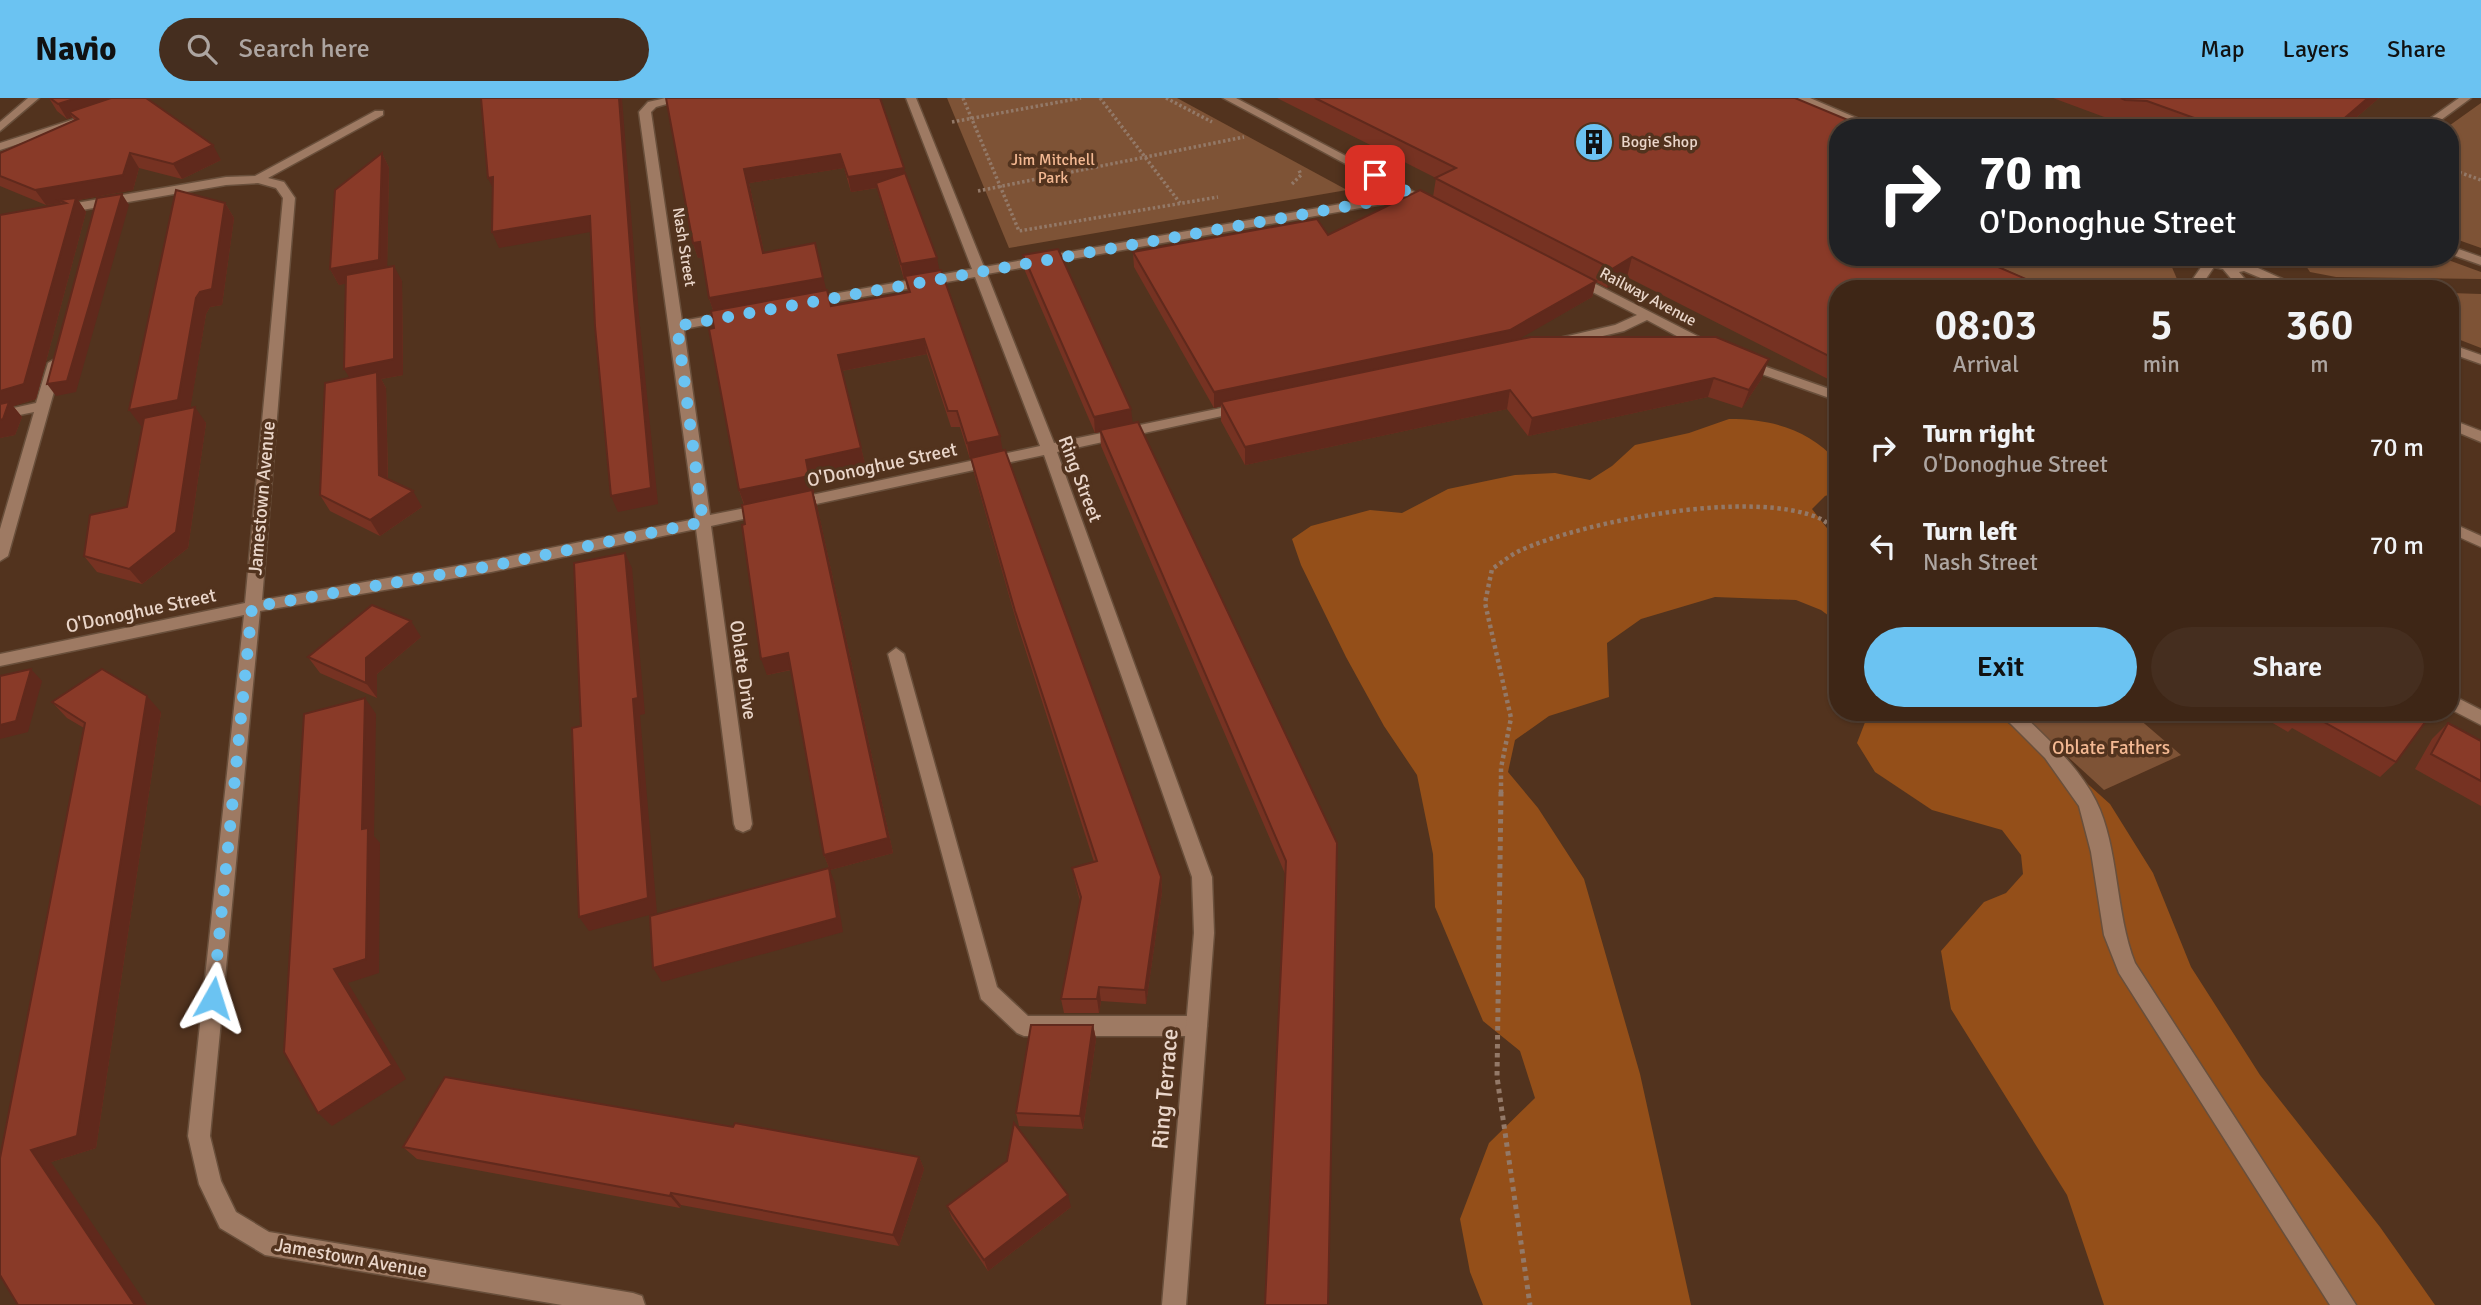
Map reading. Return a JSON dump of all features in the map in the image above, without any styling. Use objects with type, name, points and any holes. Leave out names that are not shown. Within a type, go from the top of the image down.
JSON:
[{"type":"street","points":[[0,128],[34,98]]},
{"type":"street","name":"Nash Street","points":[[683,98],[652,104],[645,112],[703,522]]},
{"type":"street","name":"Ring Street","points":[[911,98],[1049,449],[1202,877]]},
{"type":"street","points":[[1228,98],[1428,203]]},
{"type":"street","points":[[1800,98],[1852,119]]},
{"type":"street","points":[[2435,119],[2466,98]]},
{"type":"street","points":[[41,213],[226,181],[258,179],[379,113]]},
{"type":"street","points":[[0,147],[96,116]]},
{"type":"street","name":"Jamestown Avenue","points":[[258,179],[281,185],[289,198],[252,607],[199,1136],[210,1184],[228,1220],[265,1243],[633,1305]]},
{"type":"street","points":[[793,305],[1383,200],[1406,191]]},
{"type":"street","points":[[90,226],[97,204]]},
{"type":"street","points":[[2459,253],[2481,261]]},
{"type":"street","points":[[2227,266],[2255,266]]},
{"type":"street","points":[[2227,266],[2239,280]]},
{"type":"street","points":[[2244,267],[2276,280]]},
{"type":"street","name":"Railway Avenue","points":[[1564,272],[1729,357],[1829,393]]},
{"type":"street","points":[[677,326],[754,312]]},
{"type":"street","points":[[1549,344],[1619,328],[1645,316]]},
{"type":"street","points":[[2459,351],[2481,360]]},
{"type":"street","points":[[0,556],[57,355]]},
{"type":"street","name":"O'Donoghue Street","points":[[0,660],[252,607],[491,566],[1254,405]]},
{"type":"street","points":[[0,415],[44,406]]},
{"type":"street","points":[[2459,427],[2481,437]]},
{"type":"street","name":"Oblate Drive","points":[[703,522],[743,824]]},
{"type":"street","points":[[2459,531],[2481,542]]},
{"type":"street","points":[[895,654],[988,992],[1024,1026],[1196,1026]]},
{"type":"street","points":[[2459,706],[2481,718]]},
{"type":"street","points":[[2017,721],[2051,753],[2088,804],[2101,852],[2114,934],[2126,967],[2344,1305]]},
{"type":"street","name":"Ring Terrace","points":[[1174,1305],[1204,933],[1202,877]]},
{"type":"path","points":[[963,98],[1019,231],[1229,195]]},
{"type":"path","points":[[947,123],[1081,98]]},
{"type":"path","points":[[1100,98],[1181,205]]},
{"type":"path","points":[[1166,98],[1219,127]]},
{"type":"path","points":[[1230,132],[1250,143]]},
{"type":"path","points":[[977,191],[1248,136]]},
{"type":"path","points":[[1290,164],[1299,169],[1301,175],[1296,183],[1290,184]]},
{"type":"path","points":[[2459,172],[2481,180]]},
{"type":"path","points":[[1530,1305],[1497,1077],[1501,768],[1511,718],[1485,603],[1492,569],[1520,550],[1558,537],[1633,520],[1691,511],[1736,507],[1783,510],[1820,520],[1829,526]]},
{"type":"green space","name":"Jim Mitchell Park","points":[[947,98],[1177,98],[1347,190],[1009,248]]},
{"type":"green space","points":[[2481,103],[2481,248],[2459,240],[2459,119]]},
{"type":"green space","points":[[2459,264],[2481,272],[2481,279],[2336,277],[2310,272],[2306,266]]},
{"type":"green space","points":[[1998,266],[2171,266],[2177,279],[2176,280],[2029,280]]},
{"type":"green space","points":[[2459,293],[2481,294],[2481,348],[2459,339]]},
{"type":"green space","name":"Oblate Fathers","points":[[2029,721],[2141,721],[2181,755],[2104,790]]},
{"type":"shaded area","points":[[1729,419],[1760,421],[1801,434],[1829,453],[1829,495],[1812,509],[1829,531],[1829,616],[1796,600],[1715,597],[1641,619],[1607,643],[1609,697],[1549,716],[1515,740],[1508,772],[1538,808],[1584,879],[1640,1074],[1691,1305],[1483,1305],[1470,1272],[1460,1219],[1489,1143],[1535,1098],[1520,1051],[1483,1021],[1435,907],[1433,854],[1417,775],[1384,726],[1346,657],[1301,565],[1292,539],[1311,526],[1370,510],[1402,513],[1448,489],[1515,475],[1555,473],[1590,480],[1612,466],[1635,445],[1689,433]]},
{"type":"shaded area","points":[[1866,721],[2005,721],[2061,760],[2110,804],[2153,873],[2191,967],[2260,1075],[2380,1227],[2435,1305],[2104,1305],[2067,1195],[1951,1009],[1941,951],[1984,902],[2006,893],[2023,874],[2021,855],[2002,830],[1932,810],[1875,772],[1857,743]]},
{"type":"building","points":[[50,98],[77,98],[58,104]]},
{"type":"building","points":[[111,98],[146,98],[213,145],[173,164],[130,153],[123,175],[35,190],[0,176],[0,153],[78,119],[69,112]]},
{"type":"building","points":[[481,98],[619,98],[651,488],[611,496],[595,326],[590,216],[492,232],[493,177],[488,178]]},
{"type":"building","points":[[666,98],[880,98],[904,168],[848,177],[840,154],[744,169],[763,253],[815,243],[823,278],[709,298],[700,242],[693,243]]},
{"type":"building","points":[[1315,98],[1795,98],[1845,119],[1829,119],[1829,266],[1996,266],[2028,280],[1829,280],[1829,356],[1632,257],[1612,269],[1435,178],[1456,168]]},
{"type":"building","points":[[2121,98],[2368,98],[2344,119],[2197,119],[2147,101]]},
{"type":"building","points":[[382,153],[379,260],[330,269],[335,190]]},
{"type":"building","points":[[905,173],[937,258],[901,264],[876,183]]},
{"type":"building","points":[[176,190],[225,203],[212,289],[200,292],[196,298],[178,400],[129,410]]},
{"type":"building","points":[[1420,190],[1596,281],[1510,330],[1214,392],[1133,252],[1317,219],[1328,235]]},
{"type":"building","points":[[122,194],[67,381],[47,384],[97,198]]},
{"type":"building","points":[[76,198],[24,384],[0,391],[0,215],[66,203],[59,200]]},
{"type":"building","points":[[1058,249],[1131,409],[1094,417],[1023,255]]},
{"type":"building","points":[[394,266],[394,359],[344,369],[346,275]]},
{"type":"building","points":[[941,270],[1000,436],[967,443],[957,411],[948,411],[924,339],[838,355],[861,448],[806,460],[809,476],[739,490],[709,329],[714,328],[711,311],[827,290],[831,306],[910,292],[905,276]]},
{"type":"building","points":[[1531,337],[1716,337],[1769,359],[1749,390],[1714,378],[1532,418],[1510,390],[1245,447],[1221,402]]},
{"type":"building","points":[[377,372],[379,475],[413,491],[370,520],[320,495],[325,383]]},
{"type":"building","points":[[9,402],[3,419],[0,420],[0,404]]},
{"type":"building","points":[[195,407],[176,532],[129,569],[84,556],[90,515],[127,507],[144,418]]},
{"type":"building","points":[[1138,422],[1337,843],[1328,1305],[1265,1305],[1286,861],[1100,430]]},
{"type":"building","points":[[1005,450],[1161,877],[1145,990],[1099,987],[1097,999],[1061,999],[1081,897],[1072,868],[1097,861],[1015,611],[971,458]]},
{"type":"building","points":[[812,490],[888,838],[824,855],[788,653],[761,659],[742,525],[745,524],[742,505]]},
{"type":"building","points":[[625,553],[638,698],[633,699],[648,898],[579,917],[572,728],[581,726],[574,563]]},
{"type":"building","points":[[372,605],[411,621],[366,658],[366,683],[308,657]]},
{"type":"building","points":[[31,669],[16,721],[0,725],[0,676]]},
{"type":"building","points":[[102,669],[147,696],[77,1136],[31,1150],[135,1305],[18,1305],[0,1275],[0,1158],[85,723],[52,702]]},
{"type":"building","points":[[365,698],[362,829],[368,828],[366,959],[334,969],[392,1065],[318,1113],[284,1052],[304,714]]},
{"type":"building","points":[[2322,721],[2426,721],[2396,762]]},
{"type":"building","points":[[2448,723],[2481,741],[2481,781],[2431,754]]},
{"type":"building","points":[[829,868],[837,918],[653,968],[650,916]]},
{"type":"building","points":[[1031,1025],[1093,1025],[1080,1116],[1016,1113]]},
{"type":"building","points":[[445,1077],[733,1127],[735,1123],[919,1157],[893,1235],[403,1147]]},
{"type":"building","points":[[1014,1123],[1068,1195],[984,1260],[947,1206],[1007,1161]]},
{"type":"place","name":"Bogie Shop","points":[[1594,142]]},
{"type":"route","points":[[213,998],[252,607],[491,566],[703,522],[677,326],[1383,200],[1406,191],[1375,175]]}]
